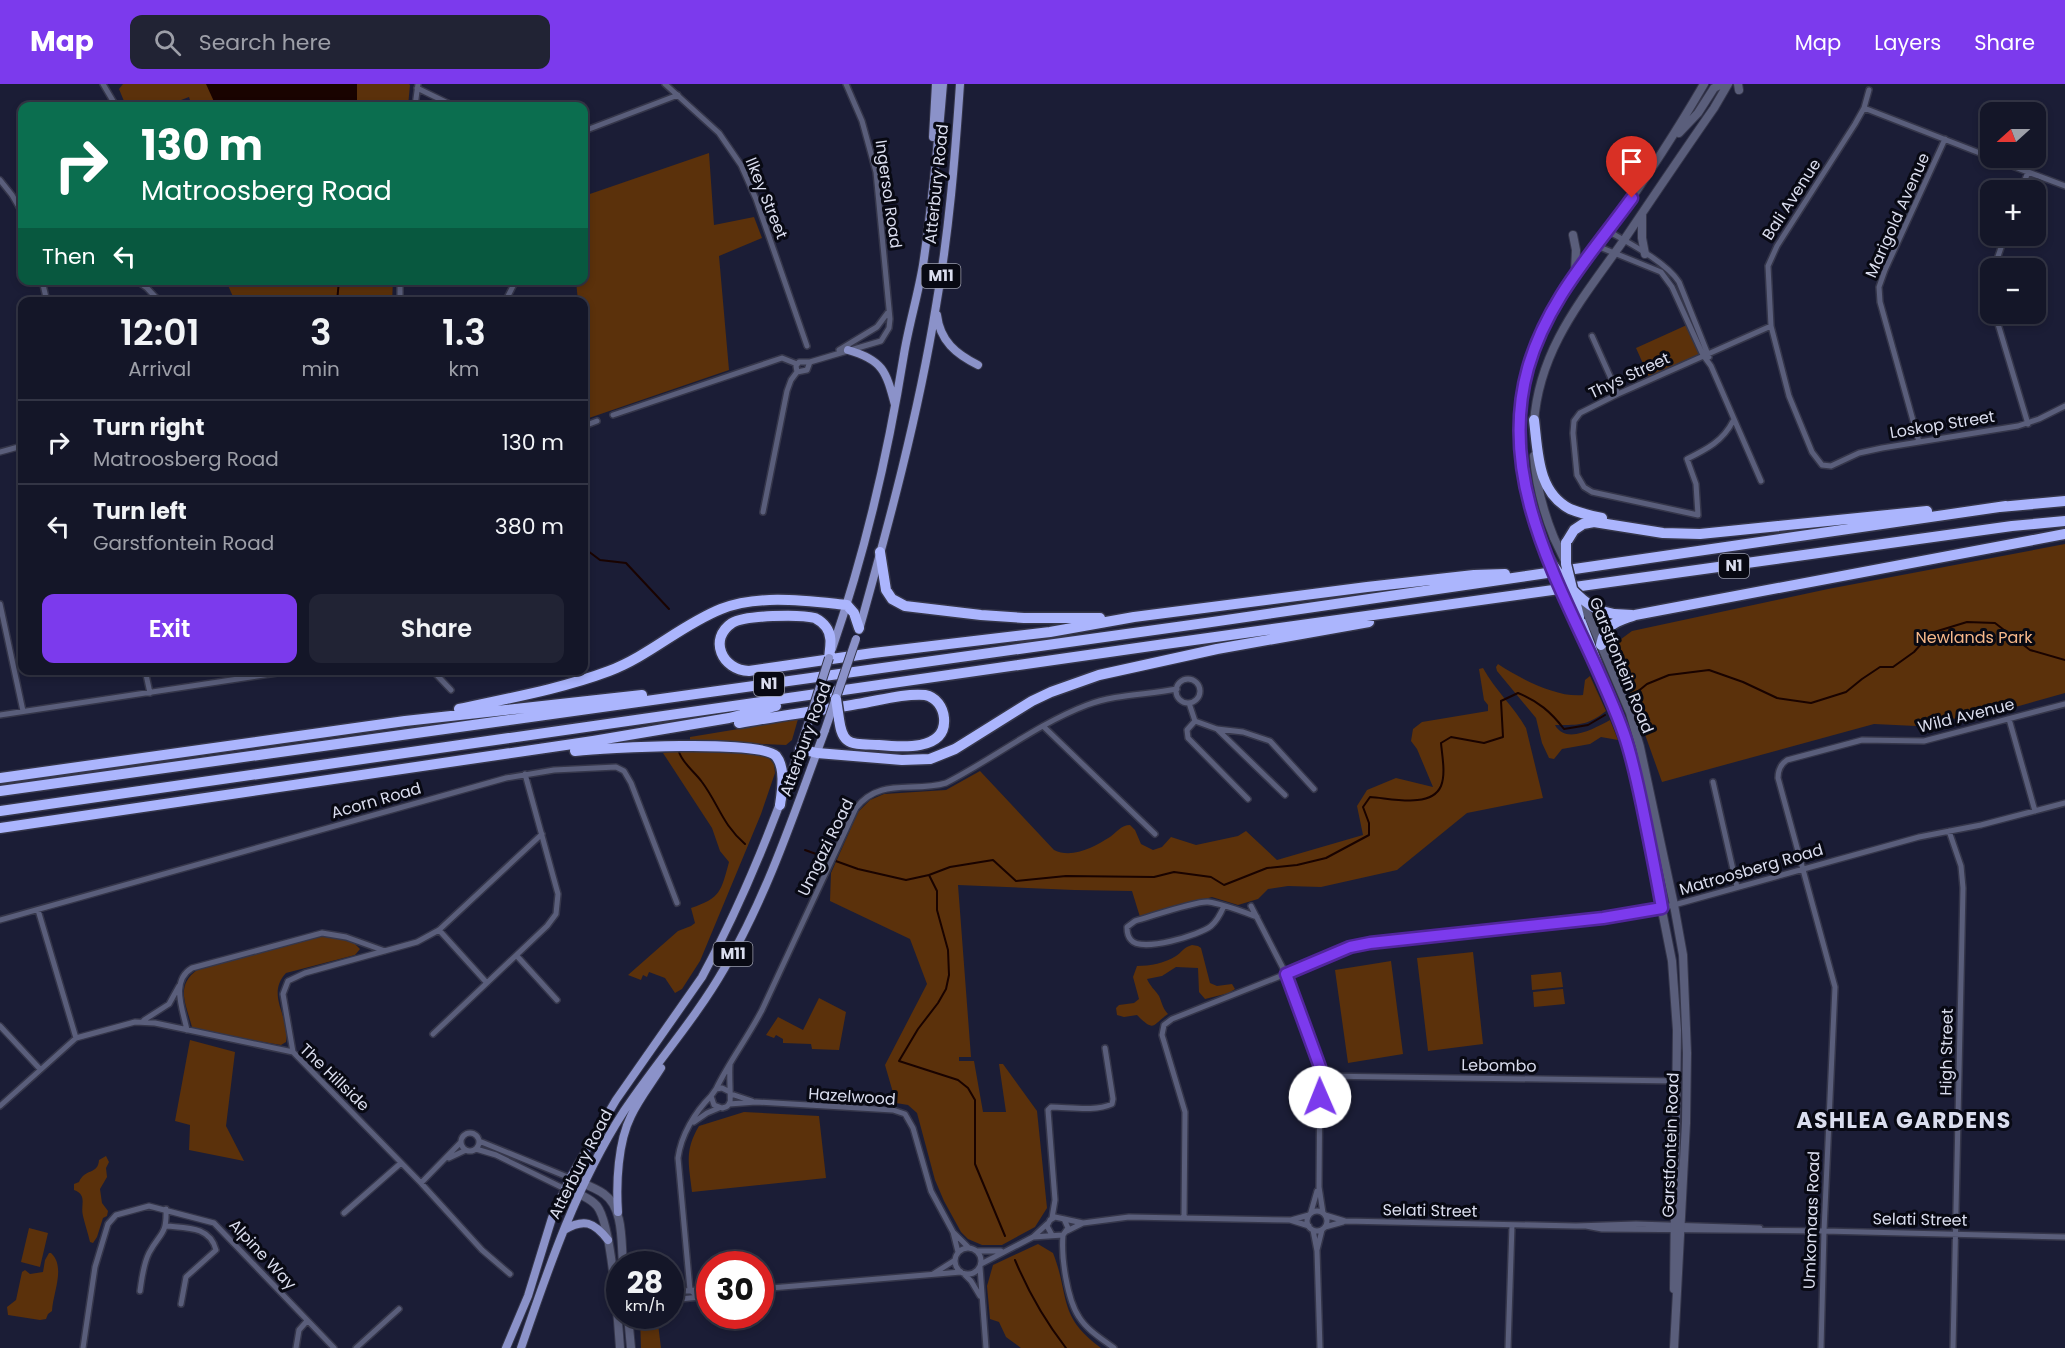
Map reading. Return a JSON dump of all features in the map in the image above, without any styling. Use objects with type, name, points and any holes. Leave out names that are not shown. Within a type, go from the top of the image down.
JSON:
[{"type":"highway","points":[[1534,420],[1541,471],[1552,494],[1570,509],[1643,530]]},
{"type":"highway","name":"N1","points":[[0,791],[1538,575],[2006,506],[2065,501]]},
{"type":"highway","points":[[1610,698],[1580,617],[1566,564],[1566,543],[1574,530],[1588,523],[1602,523],[1663,533],[1700,534],[1917,512],[2006,506]]},
{"type":"highway","name":"N1","points":[[0,812],[1404,611],[2012,526],[2065,521]]},
{"type":"highway","points":[[1546,554],[1581,599],[1598,610],[1614,614],[1635,615],[2065,534]]},
{"type":"highway","points":[[880,552],[886,591],[892,599],[905,606],[1024,618],[1134,617]]},
{"type":"highway","points":[[829,658],[833,637],[815,618],[748,618],[729,625],[724,631],[720,644],[728,663],[740,670],[749,671],[1050,632],[1134,617],[1439,578],[1501,573],[1538,575]]},
{"type":"highway","points":[[405,721],[594,676],[625,664],[699,620],[720,609],[737,604],[775,601],[847,605],[855,614],[858,633]]},
{"type":"highway","points":[[800,749],[817,753],[902,760],[930,759],[955,749],[1041,696],[1099,675],[1217,649],[1350,627],[1404,611]]},
{"type":"highway","points":[[1601,645],[1607,628],[1635,615]]},
{"type":"highway","points":[[0,778],[405,721],[614,698],[731,689]]},
{"type":"highway","points":[[609,739],[679,733],[912,696],[925,695],[936,700],[943,711],[944,723],[940,732],[930,742],[915,747],[865,744],[847,740],[843,734],[839,719],[836,699]]},
{"type":"highway","points":[[0,828],[609,739],[748,714],[799,698]]},
{"type":"highway","points":[[500,754],[521,756],[596,749],[672,747],[761,750],[770,752],[778,760],[782,786],[780,806]]},
{"type":"main road","points":[[936,84],[933,140],[936,155]]},
{"type":"main road","name":"Atterbury Road","points":[[833,637],[847,605],[862,551],[895,409],[923,267],[943,84]]},
{"type":"main road","name":"Atterbury Road","points":[[521,1348],[554,1252],[583,1184],[624,1110],[723,971],[756,910],[836,699],[858,633],[905,459],[936,309],[952,195],[960,84]]},
{"type":"main road","name":"Garstfontein Road","points":[[1674,1348],[1676,1315],[1673,1274],[1686,1123],[1687,1033],[1683,955],[1640,747],[1630,713],[1601,645],[1580,617],[1546,554],[1525,483],[1520,427],[1522,399],[1528,370],[1552,308],[1672,140],[1704,84]]},
{"type":"main road","points":[[1672,140],[1698,113],[1714,88],[1722,84]]},
{"type":"main road","name":"Garstfontein Road","points":[[1580,617],[1581,599],[1554,538],[1535,475],[1534,420],[1539,390],[1550,355],[1572,312],[1624,240],[1728,84]]},
{"type":"main road","points":[[1642,213],[1642,238],[1645,254]]},
{"type":"main road","points":[[1573,234],[1575,273]]},
{"type":"main road","points":[[936,309],[938,323],[946,342],[958,354],[978,365]]},
{"type":"main road","points":[[848,350],[868,356],[879,365],[890,386],[895,409]]},
{"type":"main road","name":"Atterbury Road","points":[[506,1348],[528,1296],[552,1218],[570,1178],[616,1100],[702,977],[728,926],[780,806],[829,658]]},
{"type":"main road","name":"Garstfontein Road","points":[[1610,698],[1631,757],[1672,961],[1676,1004],[1677,1226]]},
{"type":"main road","points":[[622,1251],[617,1189],[626,1131],[631,1116],[674,1047],[678,1036]]},
{"type":"main road","points":[[570,1178],[605,1194],[618,1212]]},
{"type":"main road","points":[[565,1189],[594,1203],[601,1212],[610,1251]]},
{"type":"main road","points":[[564,1230],[586,1223],[597,1227],[608,1240]]},
{"type":"main road","points":[[619,1329],[620,1348]]},
{"type":"main road","points":[[629,1329],[631,1348]]},
{"type":"street","points":[[103,84],[114,102]]},
{"type":"street","name":"Ilkey Street","points":[[665,84],[719,133],[741,165],[756,199],[807,346]]},
{"type":"street","name":"Ingersol Road","points":[[846,84],[862,121],[876,172],[889,297],[890,324],[884,336]]},
{"type":"street","points":[[416,102],[418,86],[447,102]]},
{"type":"street","name":"Bali Avenue","points":[[1822,465],[1812,452],[1789,396],[1771,326],[1767,273],[1770,257],[1864,108],[1869,90]]},
{"type":"street","points":[[588,130],[678,95]]},
{"type":"street","points":[[1864,108],[1980,153]]},
{"type":"street","name":"Marigold Avenue","points":[[1918,442],[1879,291],[1885,270],[1945,139]]},
{"type":"street","points":[[2018,168],[2065,186]]},
{"type":"street","points":[[2025,180],[2028,172]]},
{"type":"street","points":[[0,180],[18,205]]},
{"type":"street","points":[[1608,231],[1670,269],[1679,282],[1733,421],[1761,481]]},
{"type":"street","points":[[1597,246],[1613,254],[1656,268],[1666,277],[1706,354]]},
{"type":"street","points":[[143,285],[155,297]]},
{"type":"street","points":[[833,354],[877,327],[889,311]]},
{"type":"street","points":[[1998,324],[2028,424]]},
{"type":"street","name":"Thys Street","points":[[1733,421],[1728,431],[1714,445],[1687,459],[1696,484],[1698,515],[1592,492],[1581,484],[1577,475],[1573,433],[1574,421],[1580,413],[1771,326]]},
{"type":"street","points":[[613,415],[782,358],[797,363],[810,362],[881,341],[884,336],[883,330],[877,327]]},
{"type":"street","points":[[870,332],[870,337],[876,342]]},
{"type":"street","points":[[1592,336],[1618,394]]},
{"type":"street","points":[[763,512],[790,380],[797,372],[807,370],[810,362]]},
{"type":"street","points":[[797,363],[797,372]]},
{"type":"street","name":"Loskop Street","points":[[1822,465],[1832,466],[1869,450],[2028,424],[2065,405]]},
{"type":"street","points":[[588,425],[597,422]]},
{"type":"street","points":[[0,452],[18,447]]},
{"type":"street","points":[[0,604],[23,711]]},
{"type":"street","points":[[146,675],[150,693]]},
{"type":"street","points":[[0,715],[265,675]]},
{"type":"street","points":[[437,675],[451,690]]},
{"type":"street","points":[[1187,679],[1197,683],[1200,694],[1196,700],[1189,703],[1177,696],[1180,682],[1187,679]]},
{"type":"street","name":"Umgazi Road","points":[[716,1089],[762,1010],[856,808],[867,796],[880,790],[929,787],[946,783],[1043,726],[1087,705],[1109,698],[1177,688]]},
{"type":"street","name":"Umgazi Road","points":[[1159,692],[1177,696]]},
{"type":"street","points":[[1189,703],[1195,722]]},
{"type":"street","name":"Wild Avenue","points":[[1778,778],[1779,768],[1787,760],[1854,742],[1871,739],[1924,741],[2065,704]]},
{"type":"street","points":[[2009,719],[2035,811]]},
{"type":"street","points":[[1195,722],[1217,729],[1244,732],[1270,741],[1314,789]]},
{"type":"street","points":[[1195,722],[1187,730],[1188,738],[1248,799]]},
{"type":"street","points":[[1043,726],[1155,834]]},
{"type":"street","points":[[1217,729],[1285,795]]},
{"type":"street","name":"Acorn Road","points":[[0,920],[483,784],[554,770],[616,766],[624,771],[632,783],[677,903]]},
{"type":"street","points":[[434,1034],[547,926],[558,908],[558,894],[525,774]]},
{"type":"street","name":"Umkomaas Road","points":[[1778,778],[1836,995],[1824,1230],[1821,1348]]},
{"type":"street","points":[[1713,782],[1737,886]]},
{"type":"street","name":"Matroosberg Road","points":[[1184,1218],[1186,1123],[1184,1104],[1162,1035],[1162,1028],[1168,1021],[1350,947],[1603,918],[1662,908],[1919,837],[2065,803]]},
{"type":"street","name":"High Street","points":[[1949,831],[1962,877],[1953,1348]]},
{"type":"street","points":[[293,1052],[283,994],[288,981],[305,973],[417,942],[439,930],[542,834]]},
{"type":"street","points":[[1224,906],[1212,925],[1186,937],[1154,945],[1136,944],[1131,940],[1127,931],[1127,927],[1135,921],[1205,902],[1224,906],[1257,917]]},
{"type":"street","points":[[1251,906],[1286,974],[1321,1076],[1319,1187],[1327,1221],[1317,1251]]},
{"type":"street","points":[[38,910],[76,1038]]},
{"type":"street","points":[[439,930],[487,983]]},
{"type":"street","points":[[142,1021],[169,1004],[182,976],[192,968],[315,934],[337,934],[386,951]]},
{"type":"street","points":[[517,956],[557,1000]]},
{"type":"street","points":[[179,985],[188,1030]]},
{"type":"street","name":"The Hillside","points":[[0,1106],[76,1038],[123,1024],[142,1021],[293,1052],[421,1183],[482,1251],[510,1274]]},
{"type":"street","points":[[0,1026],[40,1070]]},
{"type":"street","points":[[1105,1048],[1112,1104],[1106,1107],[1051,1107],[1048,1110],[1055,1200],[1048,1230],[1062,1251],[1070,1292],[1078,1315],[1087,1327],[1114,1348]]},
{"type":"street","name":"Umgazi Road","points":[[730,1093],[728,1075],[731,1064]]},
{"type":"street","name":"Lebombo","points":[[1321,1076],[1677,1081]]},
{"type":"street","points":[[696,1295],[690,1290],[678,1158],[680,1148],[699,1108],[716,1089],[722,1088],[756,1102]]},
{"type":"street","points":[[690,1124],[706,1113],[724,1108],[731,1100],[730,1093]]},
{"type":"street","points":[[711,1096],[714,1105],[719,1108]]},
{"type":"street","points":[[729,1104],[756,1102]]},
{"type":"street","name":"Hazelwood","points":[[756,1102],[893,1110],[905,1114],[913,1128],[931,1191],[953,1232],[958,1252]]},
{"type":"street","points":[[421,1183],[447,1158],[464,1136],[471,1134],[479,1141],[570,1178]]},
{"type":"street","points":[[476,1149],[479,1141]]},
{"type":"street","points":[[461,1142],[466,1150]]},
{"type":"street","points":[[447,1158],[466,1150],[476,1149],[496,1155],[565,1189]]},
{"type":"street","points":[[344,1213],[401,1163]]},
{"type":"street","points":[[1319,1187],[1307,1221],[1317,1251],[1320,1348]]},
{"type":"street","points":[[1055,1200],[1068,1224],[1062,1251]]},
{"type":"street","name":"Alpine Way","points":[[85,1346],[95,1267],[108,1224],[116,1215],[149,1206],[214,1222],[334,1348]]},
{"type":"street","points":[[140,1291],[142,1272],[149,1253],[166,1226],[166,1209]]},
{"type":"street","points":[[1033,1237],[1050,1220],[1063,1218],[1083,1223],[1129,1217],[1290,1220],[1317,1211],[1324,1214]]},
{"type":"street","name":"Selati Street","points":[[1324,1214],[1345,1221],[1586,1226],[1610,1224],[2065,1237]]},
{"type":"street","points":[[1290,1220],[1311,1228],[1323,1228]]},
{"type":"street","name":"Selati Street","points":[[1323,1228],[1345,1221]]},
{"type":"street","points":[[774,1288],[962,1272],[973,1274],[981,1265],[1019,1243],[1033,1237],[1065,1233],[1083,1223]]},
{"type":"street","points":[[1508,1348],[1512,1225]]},
{"type":"street","points":[[166,1226],[201,1230],[213,1242],[216,1250],[186,1277],[181,1304]]},
{"type":"street","points":[[953,1232],[969,1248],[977,1251],[1004,1251]]},
{"type":"street","points":[[928,1276],[947,1267],[955,1260],[958,1252],[969,1248]]},
{"type":"street","points":[[977,1251],[981,1256],[981,1297],[986,1348]]},
{"type":"street","points":[[955,1260],[981,1297]]},
{"type":"street","points":[[684,1296],[690,1290]]},
{"type":"street","points":[[684,1291],[696,1290]]},
{"type":"street","points":[[356,1348],[399,1309]]},
{"type":"street","points":[[296,1348],[298,1333],[307,1321]]},
{"type":"green space","points":[[123,84],[410,85],[408,102],[191,102],[189,97],[176,102],[124,102],[119,89]]},
{"type":"green space","points":[[709,153],[714,225],[754,217],[762,238],[719,256],[729,370],[589,418],[588,297],[578,297],[576,285],[588,285],[588,195]]},
{"type":"green space","points":[[228,285],[393,285],[392,297],[233,297]]},
{"type":"green space","points":[[1689,324],[1699,354],[1649,377],[1636,348]]},
{"type":"green space","name":"Newlands Park","points":[[2065,544],[2065,693],[2019,706],[1916,726],[1874,724],[1662,782],[1613,645],[1632,631],[1828,589]]},
{"type":"green space","points":[[1498,664],[1539,686],[1573,695],[1583,695],[1585,680],[1590,676],[1606,711],[1582,724],[1555,725],[1566,734],[1573,734],[1589,730],[1610,720],[1618,740],[1601,737],[1590,744],[1562,749],[1554,759],[1549,758],[1542,743],[1536,718],[1497,671]]},
{"type":"green space","points":[[1483,668],[1526,728],[1543,798],[1467,813],[1397,870],[1321,887],[1288,886],[1268,889],[1258,899],[1238,905],[1212,897],[1140,917],[1132,891],[958,885],[971,1057],[959,1057],[959,1061],[974,1061],[983,1112],[1006,1112],[999,1064],[1003,1064],[1037,1111],[1047,1208],[1035,1227],[1002,1245],[982,1245],[968,1239],[961,1232],[935,1180],[917,1113],[908,1105],[896,1103],[885,1065],[927,984],[910,939],[830,901],[831,873],[858,812],[870,800],[884,794],[946,790],[980,771],[1054,850],[1068,853],[1090,848],[1122,827],[1130,825],[1135,830],[1141,844],[1153,850],[1162,847],[1171,837],[1196,845],[1238,836],[1246,831],[1277,860],[1363,835],[1357,806],[1367,790],[1396,778],[1433,787],[1417,749],[1411,741],[1413,729],[1422,722],[1488,711],[1479,669]]},
{"type":"green space","points":[[798,719],[792,740],[786,745],[690,741],[690,737]]},
{"type":"green space","points":[[681,750],[740,752],[767,756],[774,764],[775,773],[761,814],[700,961],[682,989],[675,993],[665,978],[649,972],[647,977],[643,975],[641,980],[628,975],[678,931],[695,923],[691,908],[714,897],[724,880],[729,862],[720,851],[712,828],[663,753]]},
{"type":"green space","points":[[327,935],[353,942],[360,949],[355,955],[286,973],[280,982],[278,998],[287,1033],[286,1042],[281,1045],[199,1031],[192,1027],[185,1003],[184,989],[190,976],[197,970]]},
{"type":"green space","points":[[1192,945],[1201,948],[1210,983],[1217,986],[1232,984],[1235,989],[1229,993],[1205,999],[1199,992],[1198,968],[1176,967],[1162,976],[1147,979],[1168,1014],[1156,1024],[1147,1024],[1137,1015],[1124,1017],[1117,1015],[1116,1008],[1119,1005],[1134,1003],[1139,999],[1133,977],[1137,966],[1167,961]]},
{"type":"green space","points":[[1473,952],[1483,1044],[1428,1051],[1417,958]]},
{"type":"green space","points":[[1391,961],[1403,1054],[1348,1063],[1335,970]]},
{"type":"green space","points":[[1561,972],[1563,987],[1532,990],[1531,975]]},
{"type":"green space","points":[[1563,989],[1565,1004],[1534,1007],[1533,992]]},
{"type":"green space","points":[[819,998],[846,1012],[839,1050],[812,1049],[811,1044],[783,1043],[783,1039],[776,1035],[774,1038],[766,1035],[778,1017],[803,1030]]},
{"type":"green space","points":[[190,1040],[235,1052],[226,1126],[244,1161],[189,1150],[190,1125],[175,1121]]},
{"type":"green space","points":[[744,1112],[819,1116],[826,1178],[692,1192],[689,1151],[699,1126]]},
{"type":"green space","points":[[106,1156],[109,1162],[106,1168],[107,1177],[100,1189],[102,1203],[108,1211],[93,1243],[90,1242],[82,1212],[82,1198],[74,1190],[74,1184],[94,1170],[99,1160]]},
{"type":"green space","points":[[29,1228],[48,1233],[40,1267],[21,1262]]},
{"type":"green space","points":[[1038,1244],[1053,1253],[1067,1305],[1077,1326],[1101,1348],[1021,1348],[1006,1337],[999,1322],[990,1319],[987,1286],[993,1265]]},
{"type":"green space","points":[[49,1253],[58,1265],[58,1280],[52,1311],[46,1319],[40,1320],[8,1315],[7,1307],[16,1300],[22,1272],[25,1270],[30,1274],[43,1272]]},
{"type":"green space","points":[[640,1329],[659,1329],[661,1348],[641,1348]]},
{"type":"shaded area","points":[[206,84],[357,84],[357,102],[214,102]]},
{"type":"waterway","points":[[337,297],[339,285]]},
{"type":"waterway","points":[[588,551],[600,560],[626,563],[669,609]]},
{"type":"waterway","points":[[1631,697],[1647,684],[1669,675],[1709,670],[1743,682],[1777,698],[1811,703],[1846,692],[1880,667],[1893,667],[1914,652],[1931,633],[1967,622],[1995,623],[2030,650],[2065,660]]},
{"type":"waterway","points":[[929,875],[950,867],[993,860],[1016,881],[1066,876],[1154,877],[1174,872],[1211,877],[1224,885],[1267,868],[1297,865],[1326,858],[1369,835],[1369,823],[1363,807],[1370,797],[1419,800],[1436,793],[1441,786],[1443,776],[1441,743],[1451,737],[1484,743],[1503,737],[1501,701],[1518,693],[1544,708],[1564,729],[1588,725],[1605,715]]},
{"type":"waterway","points":[[679,752],[708,790],[731,829],[745,844]]},
{"type":"waterway","points":[[805,850],[858,869],[906,880],[929,875],[937,891],[937,910],[948,950],[949,975],[946,989],[938,1003],[918,1029],[899,1061],[958,1080],[968,1088],[975,1100],[975,1164],[1005,1236]]},
{"type":"waterway","points":[[1015,1260],[1038,1306],[1066,1348]]},
{"type":"district","name":"ASHLEA GARDENS","points":[[1904,1120]]},
{"type":"route","points":[[1320,1097],[1320,1067],[1286,974],[1336,952],[1370,943],[1603,918],[1662,908],[1626,738],[1538,532],[1525,483],[1520,427],[1522,399],[1528,370],[1552,308],[1575,273],[1632,198]]}]
